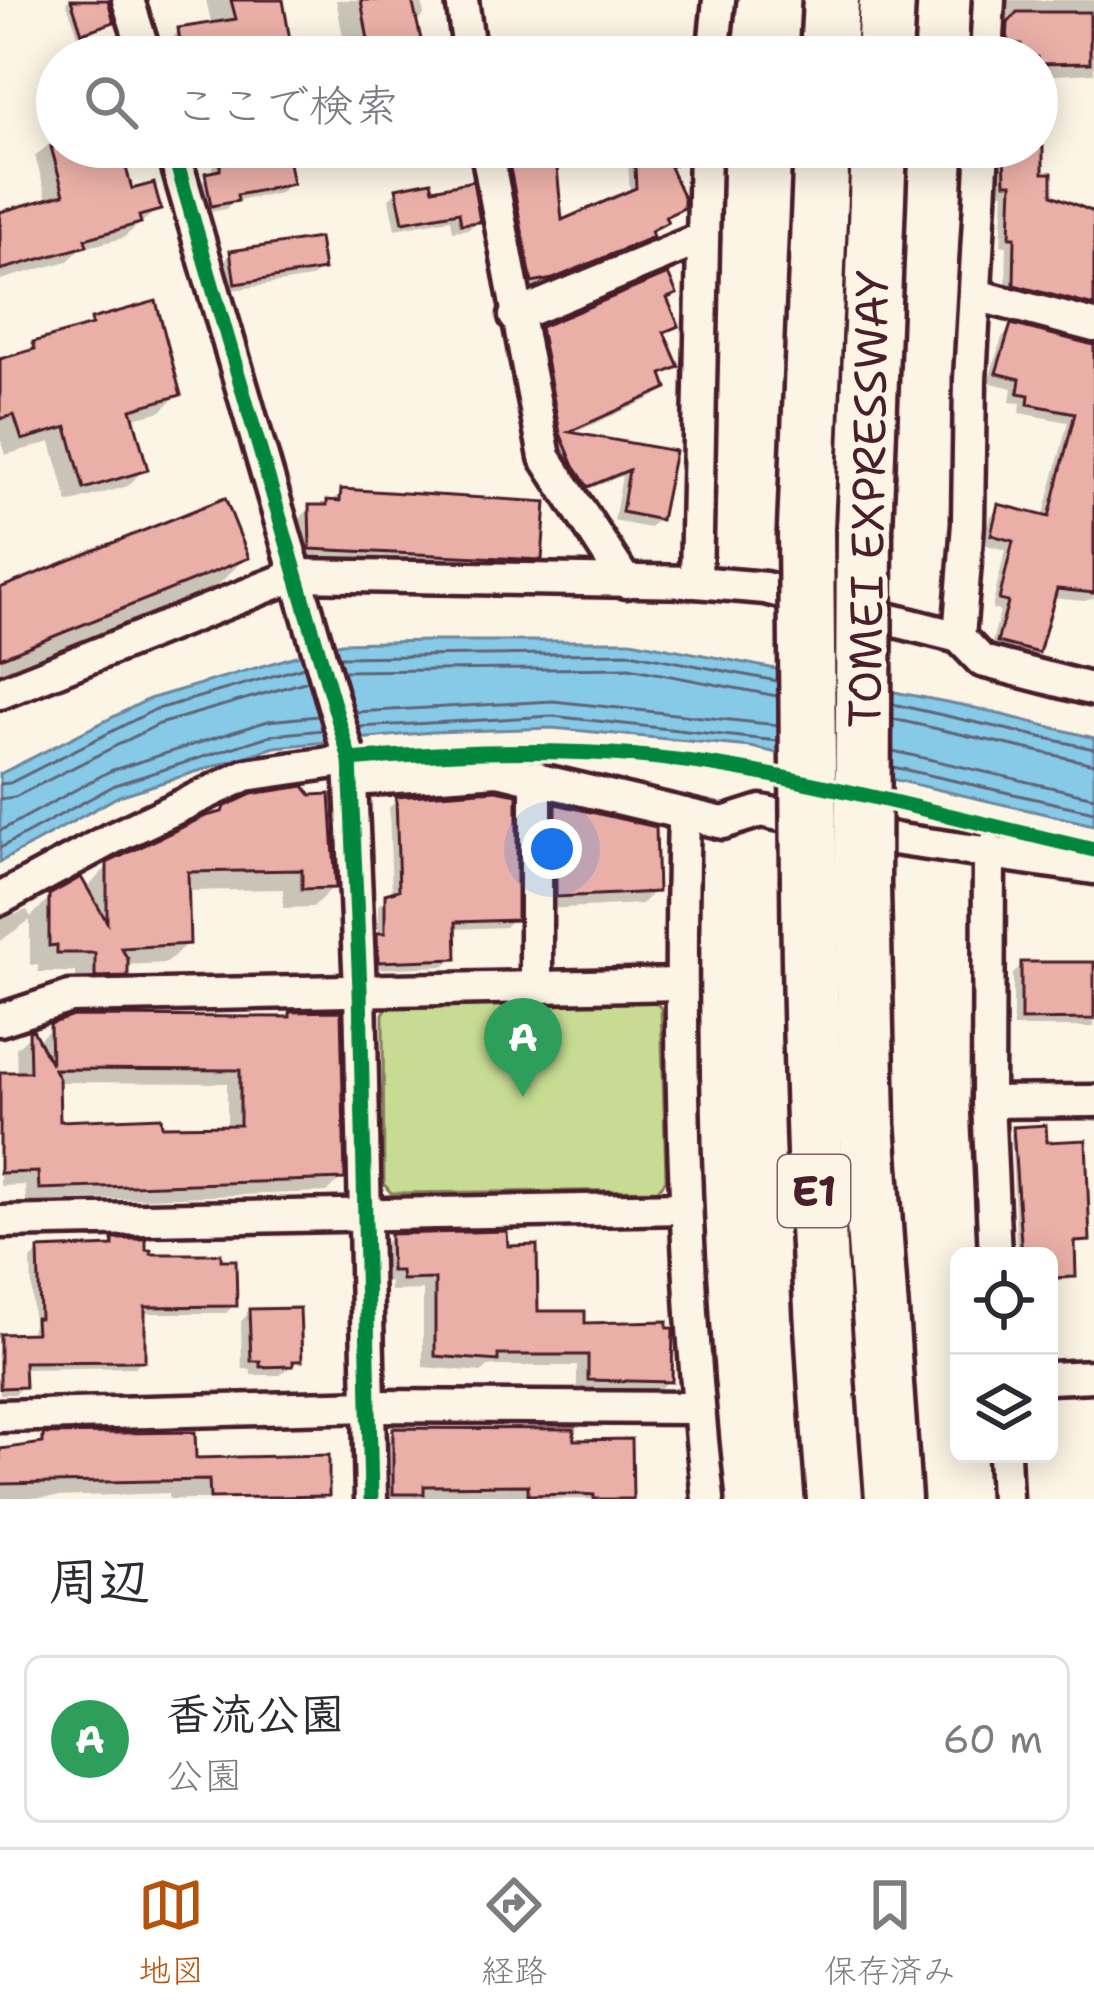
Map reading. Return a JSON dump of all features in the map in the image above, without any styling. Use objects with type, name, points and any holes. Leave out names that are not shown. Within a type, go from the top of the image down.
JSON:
[{"type":"highway","points":[[829,36],[831,0]]},
{"type":"highway","points":[[885,36],[886,0]]},
{"type":"highway","name":"TOMEI EXPRESSWAY","points":[[821,168],[806,529],[809,882],[814,1198],[835,1499]]},
{"type":"highway","name":"TOMEI EXPRESSWAY","points":[[878,168],[864,531],[862,888],[867,1124],[893,1499]]},
{"type":"street","points":[[128,0],[139,36]]},
{"type":"street","points":[[462,0],[467,36]]},
{"type":"street","points":[[715,36],[719,0]]},
{"type":"street","points":[[987,36],[989,0]]},
{"type":"street","points":[[178,168],[350,762],[371,1499]]},
{"type":"street","points":[[490,168],[545,458],[626,582]]},
{"type":"street","points":[[697,582],[705,168]]},
{"type":"street","points":[[959,637],[968,524],[981,168]]},
{"type":"street","points":[[515,316],[703,238]]},
{"type":"street","points":[[976,295],[1094,326]]},
{"type":"street","points":[[0,693],[298,584],[626,582],[764,589],[959,637],[982,661],[1094,690]]},
{"type":"street","points":[[0,899],[111,839],[246,776],[350,762],[498,770],[723,823],[761,811],[900,840],[1094,868]]},
{"type":"street","points":[[536,777],[536,987]]},
{"type":"street","points":[[684,814],[679,984],[684,1208],[707,1499]]},
{"type":"street","points":[[989,850],[988,1102],[995,1247]]},
{"type":"street","points":[[0,1020],[70,997],[679,984]]},
{"type":"street","points":[[988,1102],[1094,1101]]},
{"type":"street","points":[[0,1222],[684,1208]]},
{"type":"street","points":[[1058,1378],[1094,1376]]},
{"type":"street","points":[[0,1416],[370,1406],[698,1408]]},
{"type":"street","points":[[1004,1463],[1006,1499]]},
{"type":"green space","points":[[653,1000],[661,1008],[666,1180],[658,1190],[391,1193],[384,1184],[383,1014],[388,1006]]},
{"type":"water","points":[[631,641],[967,706],[1094,738],[1094,825],[751,747],[552,728],[432,732],[275,747],[119,796],[0,862],[0,774],[149,699],[341,643]]},
{"type":"building","points":[[71,0],[108,0],[114,22],[82,33]]},
{"type":"building","points":[[231,0],[283,0],[289,36],[179,36],[178,28],[236,19]]},
{"type":"building","points":[[361,0],[412,0],[420,36],[367,36]]},
{"type":"building","points":[[1017,12],[1090,12],[1090,63],[1058,64],[1058,36],[1007,36],[1008,23]]},
{"type":"building","points":[[57,168],[126,168],[132,189],[154,183],[161,210],[139,216],[141,223],[85,239],[87,246],[0,270],[0,212],[64,194]]},
{"type":"building","points":[[290,168],[293,184],[237,195],[238,201],[211,206],[205,173]]},
{"type":"building","points":[[510,168],[557,168],[562,220],[636,188],[635,168],[670,168],[684,208],[665,217],[668,222],[651,231],[653,237],[553,279],[532,283]]},
{"type":"building","points":[[1005,168],[1043,168],[1043,173],[1052,173],[1052,195],[1094,212],[1094,306],[1014,285],[1012,183],[1005,183]]},
{"type":"building","points":[[431,181],[433,189],[473,181],[480,222],[461,224],[459,212],[403,222],[396,188]]},
{"type":"building","points":[[319,238],[324,270],[235,284],[230,251]]},
{"type":"building","points":[[668,274],[677,294],[667,298],[679,326],[664,332],[679,367],[662,374],[667,388],[569,432],[675,451],[661,520],[622,512],[629,470],[588,487],[574,466],[560,433],[540,327]]},
{"type":"building","points":[[156,301],[181,395],[131,409],[148,470],[84,489],[67,427],[22,440],[14,415],[0,419],[0,359],[35,349],[33,342],[92,325],[91,319]]},
{"type":"building","points":[[1011,324],[1094,345],[1094,593],[1057,589],[1039,653],[997,642],[1008,602],[999,600],[1013,541],[991,535],[998,504],[1049,517],[1075,413],[1028,404],[1029,395],[1018,393],[1020,379],[996,373]]},
{"type":"building","points":[[341,489],[546,502],[542,560],[310,549],[309,505],[340,501]]},
{"type":"building","points":[[225,498],[249,558],[0,658],[0,588]]},
{"type":"building","points":[[304,786],[311,795],[330,794],[336,888],[302,889],[302,870],[188,872],[190,944],[121,948],[128,959],[128,976],[95,977],[95,953],[57,953],[57,945],[49,946],[49,895],[81,877],[107,922],[107,863],[252,794]]},
{"type":"building","points":[[496,790],[517,794],[517,920],[456,922],[457,959],[378,962],[377,933],[385,933],[385,894],[399,890],[396,797]]},
{"type":"building","points":[[556,804],[656,827],[658,892],[556,897]]},
{"type":"building","points":[[1021,962],[1094,962],[1094,1019],[1021,1020]]},
{"type":"building","points":[[341,1011],[345,1179],[39,1189],[38,1172],[0,1173],[0,1072],[30,1072],[29,1031],[33,1030],[51,1064],[50,1024],[73,1016],[290,1017],[290,1012]],"holes":[[[54,1069],[240,1070],[240,1125],[162,1126],[161,1117],[60,1121],[59,1079]]]},
{"type":"building","points":[[1046,1125],[1047,1142],[1086,1140],[1090,1241],[1075,1242],[1076,1277],[1058,1278],[1058,1247],[1021,1247],[1013,1127]]},
{"type":"building","points":[[507,1231],[508,1246],[537,1245],[538,1311],[585,1311],[585,1323],[667,1321],[667,1328],[673,1328],[672,1382],[588,1380],[588,1355],[498,1355],[498,1361],[435,1356],[435,1279],[402,1280],[401,1271],[391,1271],[390,1234]]},
{"type":"building","points":[[113,1239],[146,1239],[151,1254],[221,1254],[221,1260],[236,1260],[237,1306],[145,1307],[145,1361],[24,1362],[25,1387],[0,1388],[0,1334],[36,1333],[35,1318],[40,1318],[38,1249],[113,1246]]},
{"type":"building","points":[[300,1308],[302,1361],[293,1361],[293,1366],[260,1367],[260,1361],[251,1361],[249,1309]]},
{"type":"building","points":[[393,1428],[574,1429],[574,1440],[632,1439],[633,1499],[528,1495],[528,1485],[424,1486],[424,1494],[393,1494]]},
{"type":"building","points":[[195,1432],[196,1458],[329,1455],[329,1496],[210,1498],[209,1480],[0,1484],[0,1449],[43,1443],[43,1434]]},
{"type":"cycle path","points":[[178,168],[350,760],[371,1499]]},
{"type":"cycle path","points":[[350,760],[538,752],[679,760],[818,785],[1094,850]]},
{"type":"place","name":"香流公園","points":[[523,1097]]}]
